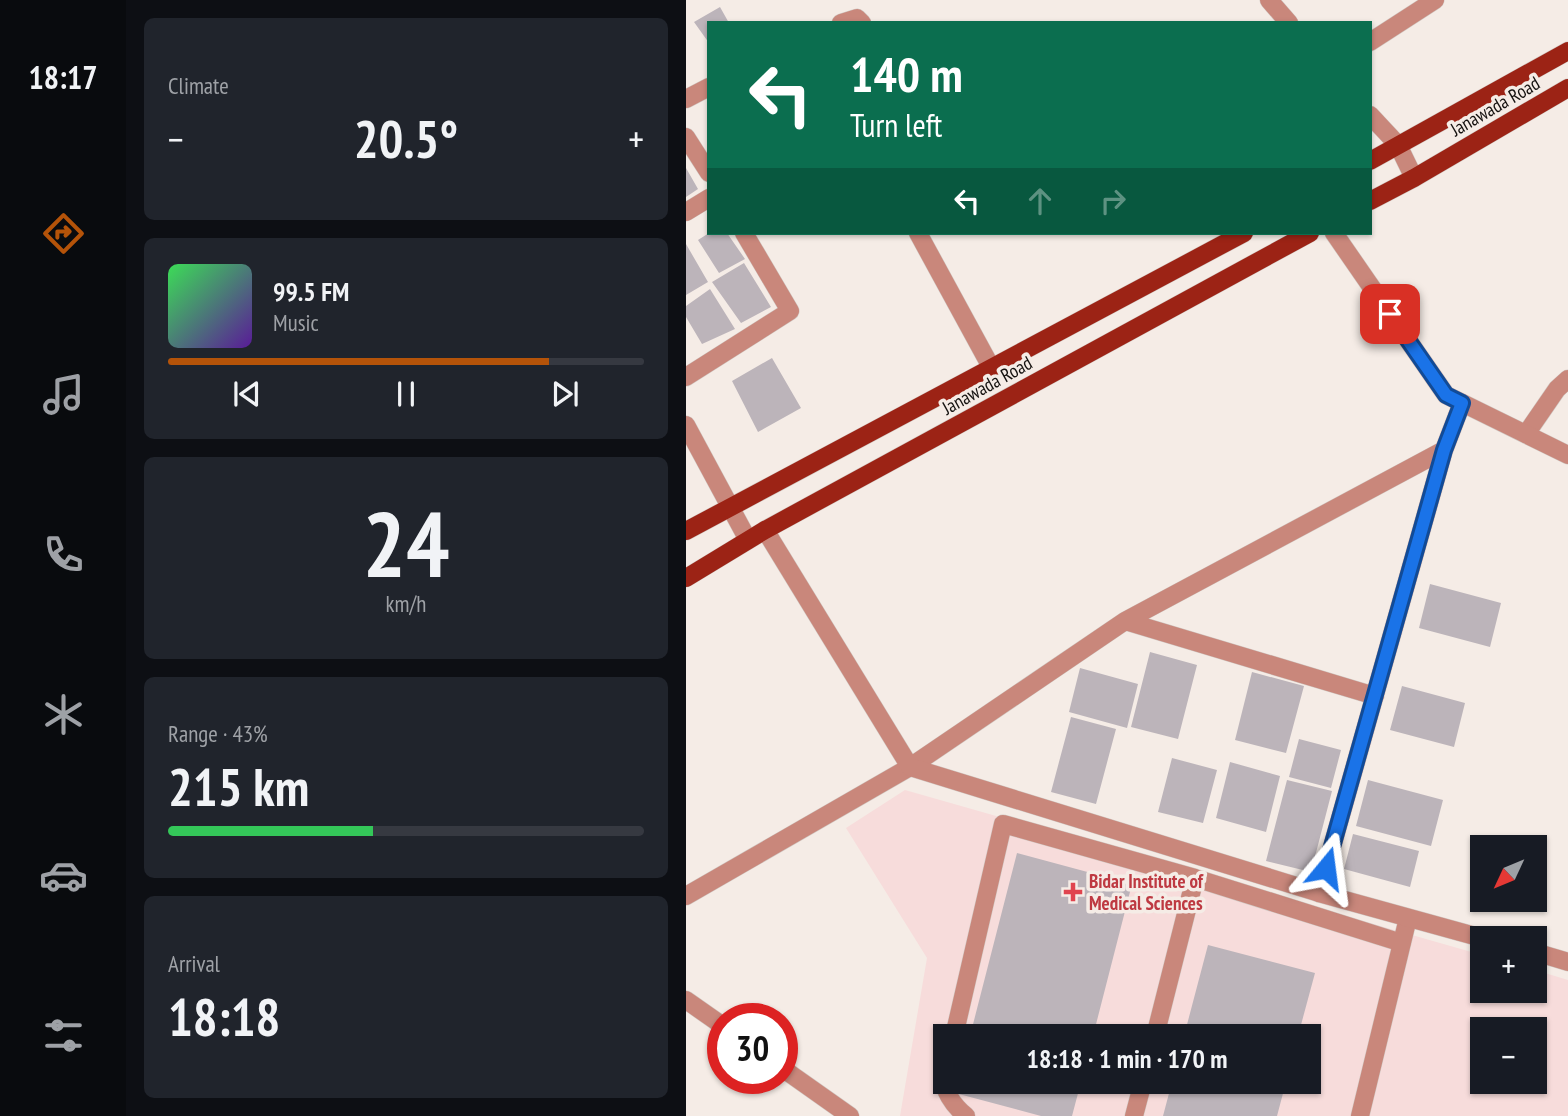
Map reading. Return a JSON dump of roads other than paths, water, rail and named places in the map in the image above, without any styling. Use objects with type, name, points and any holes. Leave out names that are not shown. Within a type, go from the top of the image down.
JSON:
[{"type":"main road","name":"Janawada Road","points":[[1372,160],[1568,51]]},
{"type":"main road","name":"Janawada Road","points":[[1372,200],[1415,178],[1568,88]]},
{"type":"main road","name":"Janawada Road","points":[[686,531],[1240,235]]},
{"type":"main road","name":"Janawada Road","points":[[686,578],[765,530],[1306,235]]},
{"type":"street","points":[[1269,0],[1287,21]]},
{"type":"street","points":[[1372,41],[1427,2]]},
{"type":"street","points":[[686,99],[707,89]]},
{"type":"street","points":[[1372,117],[1398,145],[1415,178]]},
{"type":"street","points":[[686,137],[707,170]]},
{"type":"street","points":[[686,212],[707,199]]},
{"type":"street","points":[[686,377],[790,311],[745,235]]},
{"type":"street","points":[[919,235],[991,367]]},
{"type":"street","points":[[1336,235],[1446,395],[1568,455]]},
{"type":"street","points":[[1526,435],[1557,388],[1568,379]]},
{"type":"street","points":[[1319,893],[1444,450],[1462,403]]},
{"type":"street","points":[[686,425],[748,540]]},
{"type":"street","points":[[686,896],[910,767],[1125,621],[1444,450]]},
{"type":"street","points":[[765,530],[910,767],[1319,893],[1470,935]]},
{"type":"street","points":[[1125,621],[1375,696]]},
{"type":"street","points":[[957,1024],[1003,824],[1195,878],[1402,943]]},
{"type":"street","points":[[1158,1024],[1195,878]]},
{"type":"street","points":[[1360,1116],[1408,918]]},
{"type":"street","points":[[1547,955],[1568,961]]},
{"type":"street","points":[[686,1000],[707,1015]]},
{"type":"street","points":[[798,1079],[850,1116]]},
{"type":"street","points":[[949,1094],[954,1105],[966,1116]]},
{"type":"street","points":[[1135,1116],[1140,1094]]},
{"type":"place","name":"Bidar Institute of Medical Sciences","points":[[1073,892]]}]
